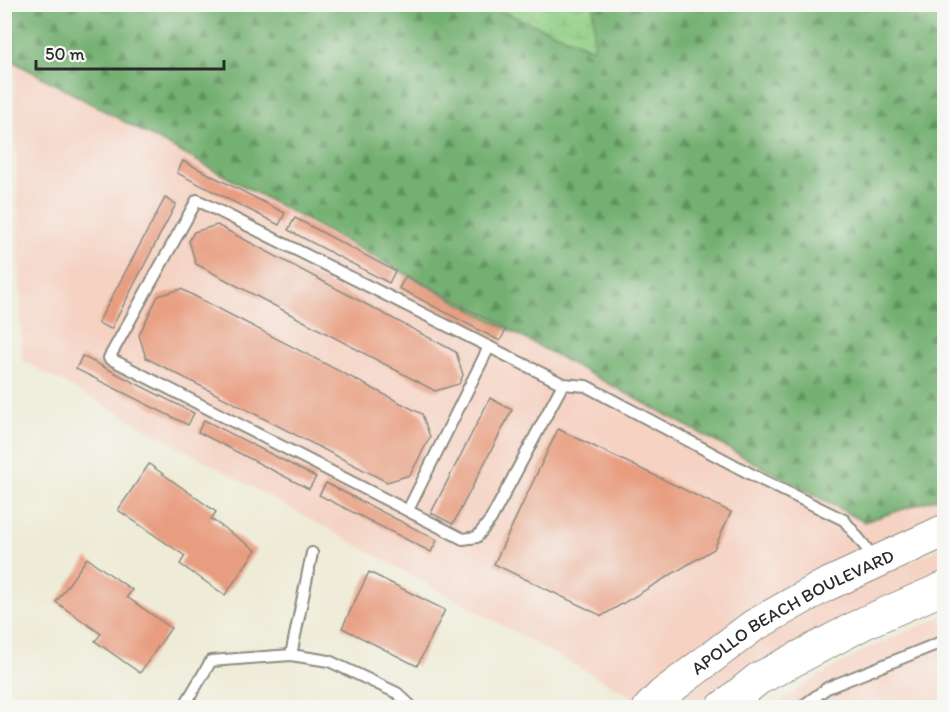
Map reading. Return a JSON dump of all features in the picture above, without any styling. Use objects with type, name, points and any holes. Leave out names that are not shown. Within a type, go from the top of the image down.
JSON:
[{"type":"main road","name":"APOLLO BEACH BOULEVARD","points":[[649,708],[663,694],[753,626],[824,586],[945,531]]},
{"type":"main road","points":[[722,708],[758,678],[866,622],[945,588]]},
{"type":"lane","points":[[563,384],[491,519],[477,537],[463,538],[109,358],[197,200],[563,384],[586,386],[762,480],[844,520],[877,562]]},
{"type":"lane","points":[[408,510],[489,346]]},
{"type":"lane","points":[[291,655],[312,553]]},
{"type":"lane","points":[[800,708],[827,688],[945,641]]},
{"type":"lane","points":[[183,708],[211,661],[291,655],[329,661],[397,693],[413,708]]},
{"type":"shaded area","points":[[385,5],[423,5],[406,15]]},
{"type":"shaded area","points":[[14,62],[864,522],[944,496],[944,517],[638,700],[22,360]]},
{"type":"shaded area","points":[[944,546],[944,574],[751,667],[701,707],[669,708],[762,636],[831,597]]},
{"type":"shaded area","points":[[944,616],[944,707],[770,708],[814,679],[871,647]]},
{"type":"green space","points":[[385,4],[406,15],[423,5],[486,5],[593,49],[594,5],[944,5],[944,496],[864,522],[14,62],[12,5]]},
{"type":"green space","points":[[486,5],[594,5],[594,49]]},
{"type":"building","points":[[183,161],[285,213],[279,225],[177,173]]},
{"type":"building","points":[[165,198],[176,204],[111,329],[98,323]]},
{"type":"building","points":[[295,218],[395,271],[389,283],[288,230]]},
{"type":"building","points":[[217,225],[456,352],[463,375],[459,384],[435,391],[196,264],[189,241],[194,232]]},
{"type":"building","points":[[406,276],[506,329],[500,341],[399,288]]},
{"type":"building","points":[[181,289],[422,414],[430,437],[410,475],[387,482],[146,358],[139,335],[158,296]]},
{"type":"building","points":[[82,356],[194,413],[188,425],[76,369]]},
{"type":"building","points":[[490,398],[512,410],[453,524],[431,513]]},
{"type":"building","points":[[204,420],[316,477],[309,489],[198,432]]},
{"type":"building","points":[[558,429],[731,512],[714,549],[602,616],[494,564]]},
{"type":"building","points":[[149,464],[216,512],[211,519],[256,550],[225,595],[180,564],[185,556],[118,510]]},
{"type":"building","points":[[326,483],[437,540],[431,552],[319,495]]},
{"type":"building","points":[[87,558],[132,590],[127,597],[171,628],[140,673],[95,641],[101,634],[56,602]]},
{"type":"building","points":[[369,572],[445,610],[417,666],[342,628]]}]
